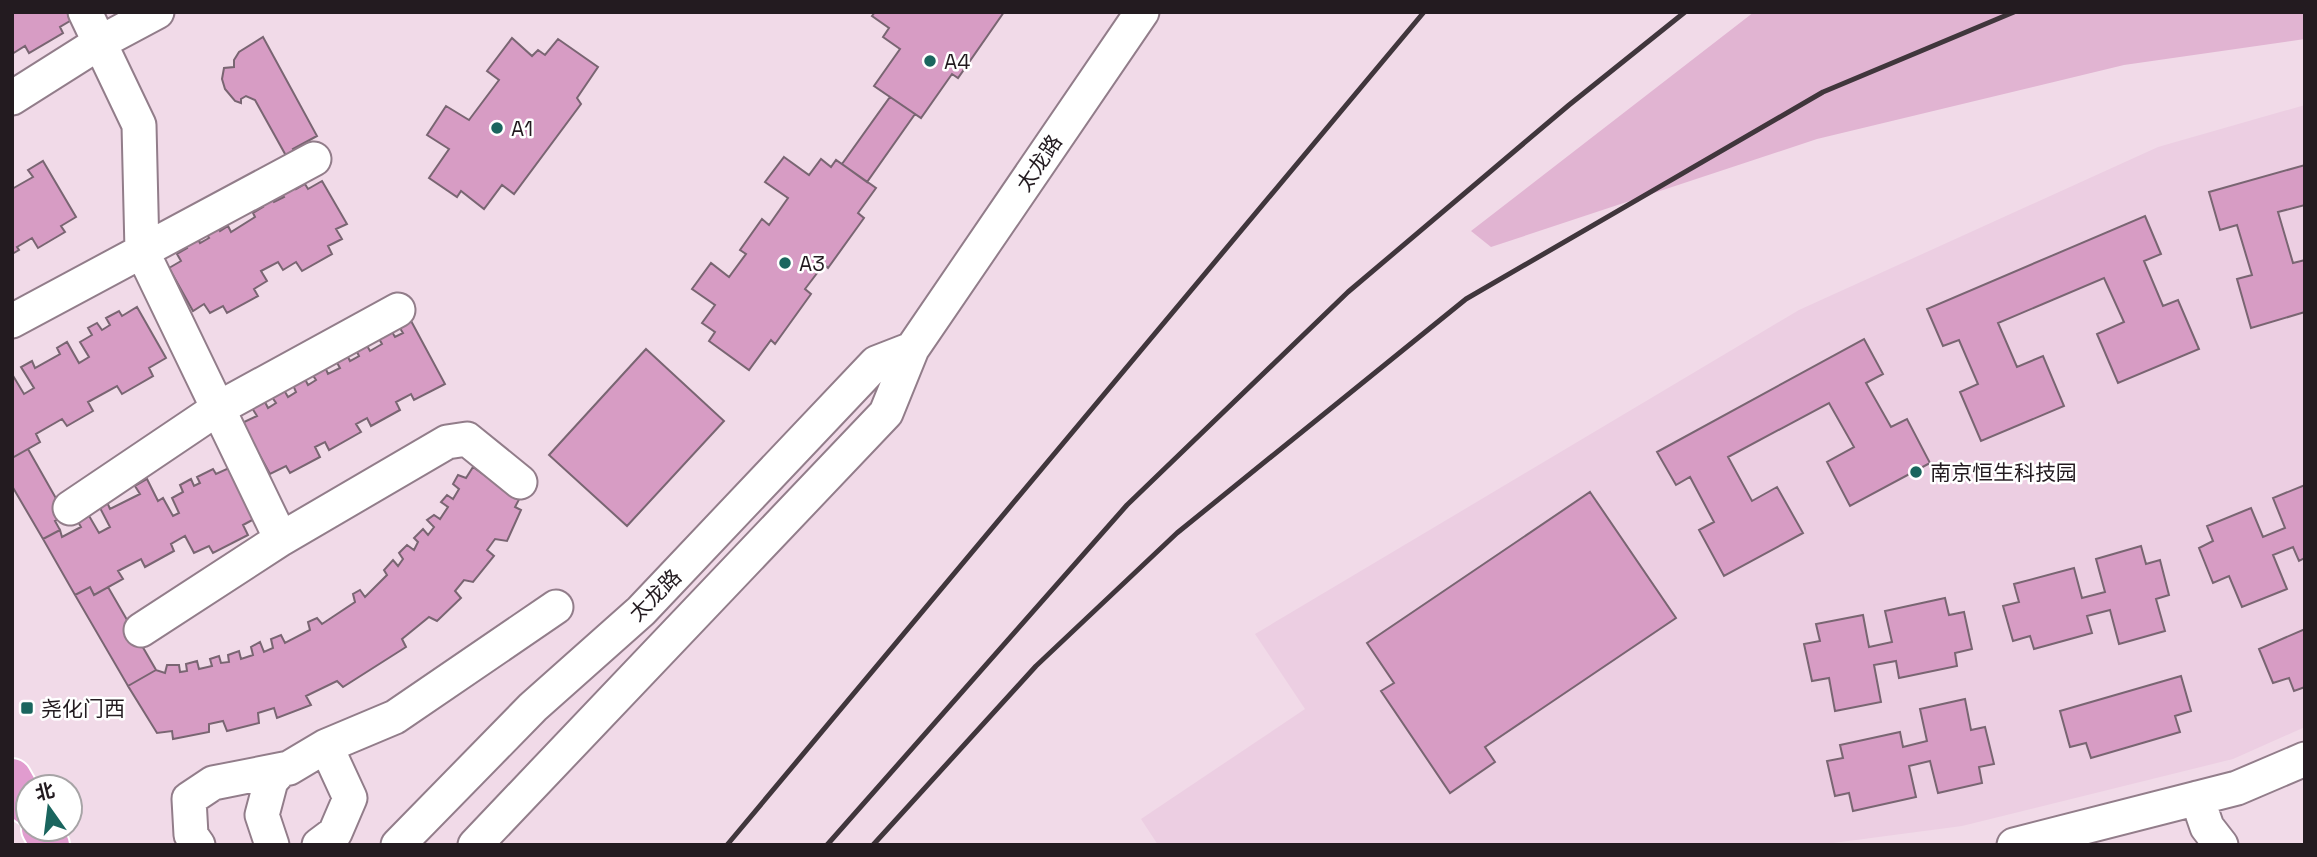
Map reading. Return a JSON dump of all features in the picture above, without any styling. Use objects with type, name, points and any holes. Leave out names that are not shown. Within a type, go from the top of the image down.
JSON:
[{"type":"street","points":[[85,12],[139,125],[142,251],[281,539]]},
{"type":"street","points":[[12,98],[99,43],[157,12]]},
{"type":"street","name":"太龙路","points":[[475,845],[886,413],[912,349],[1142,12]]},
{"type":"street","points":[[12,321],[314,159]]},
{"type":"street","points":[[70,508],[217,409],[398,310]]},
{"type":"street","name":"太龙路","points":[[398,845],[533,707],[641,611],[876,363],[912,349]]},
{"type":"street","points":[[141,630],[281,539],[447,442],[467,439],[520,482]]},
{"type":"street","points":[[198,845],[191,835],[189,799],[213,783],[289,768],[326,746],[395,717],[556,607]]},
{"type":"street","points":[[319,845],[335,832],[350,798],[326,746]]},
{"type":"street","points":[[2014,845],[2237,788],[2305,759]]},
{"type":"street","points":[[272,845],[262,815],[271,781],[281,770]]},
{"type":"street","points":[[2197,798],[2207,827],[2221,845]]},
{"type":"shaded area","points":[[1754,12],[2305,12],[2305,39],[2124,65],[1817,139],[1491,247],[1471,231]]},
{"type":"shaded area","name":"南京恒生科技园","points":[[2305,105],[2305,727],[2233,759],[1962,826],[1818,845],[1158,845],[1141,819],[1305,709],[1255,634],[1799,310],[2158,147]]},
{"type":"building","points":[[12,12],[71,12],[75,18],[60,27],[63,33],[29,53],[25,46],[12,54]]},
{"type":"building","name":"A4","points":[[875,12],[1004,12],[958,78],[952,74],[921,118],[874,86],[900,49],[883,37],[889,28],[872,16]]},
{"type":"building","points":[[263,37],[317,136],[293,149],[297,156],[289,161],[255,100],[246,96],[241,99],[241,103],[235,101],[225,89],[222,79],[224,68],[234,67],[234,60],[239,52]]},
{"type":"building","name":"A1","points":[[512,38],[532,56],[538,50],[545,55],[558,39],[598,67],[577,98],[581,104],[514,194],[502,185],[484,209],[461,191],[457,197],[429,178],[449,149],[427,135],[446,106],[469,120],[499,80],[487,71]]},
{"type":"building","points":[[890,97],[915,114],[867,182],[842,164]]},
{"type":"building","name":"A3","points":[[784,157],[809,175],[821,159],[831,167],[836,160],[876,188],[858,213],[864,218],[828,268],[824,264],[805,289],[811,294],[775,344],[771,340],[749,370],[709,341],[715,332],[702,323],[715,305],[692,289],[711,263],[729,277],[746,254],[740,250],[762,219],[769,225],[788,198],[765,182]]},
{"type":"building","points":[[43,161],[76,217],[61,226],[65,232],[38,248],[32,238],[17,247],[19,250],[12,254],[12,189],[33,177],[28,170]]},
{"type":"building","points":[[2305,165],[2305,205],[2278,212],[2293,263],[2305,260],[2305,312],[2251,328],[2237,279],[2252,275],[2237,225],[2220,230],[2209,192]]},
{"type":"building","points":[[322,181],[347,224],[336,229],[342,239],[328,246],[332,254],[302,271],[296,262],[283,270],[278,262],[261,271],[267,281],[254,289],[258,296],[227,313],[223,306],[210,313],[204,304],[193,311],[169,268],[181,261],[177,254],[187,248],[185,244],[197,237],[200,243],[209,238],[206,233],[217,226],[220,231],[228,226],[231,232],[255,217],[253,213],[263,207],[259,201],[270,195],[274,202],[284,197],[280,190],[293,183],[296,189],[305,184],[308,189]]},
{"type":"building","points":[[2145,216],[2161,254],[2144,261],[2163,306],[2178,300],[2199,349],[2118,383],[2097,334],[2124,322],[2104,278],[1998,323],[2017,367],[2043,356],[2064,406],[1981,441],[1960,392],[1978,384],[1959,340],[1943,346],[1927,309]]},
{"type":"building","points":[[137,307],[166,358],[149,368],[153,376],[122,394],[117,386],[88,402],[93,411],[67,426],[62,419],[36,434],[40,442],[12,458],[12,374],[24,394],[34,388],[21,367],[32,361],[35,368],[60,354],[57,348],[67,342],[79,363],[89,357],[80,342],[92,335],[88,328],[97,323],[102,330],[110,325],[106,318],[119,311],[122,316]]},
{"type":"building","points":[[410,319],[445,384],[414,400],[411,394],[396,402],[400,410],[371,426],[367,418],[356,424],[361,432],[329,450],[325,442],[315,447],[320,457],[290,473],[286,466],[270,474],[242,423],[257,416],[252,408],[265,402],[268,408],[276,403],[272,397],[284,390],[288,397],[296,392],[293,385],[305,379],[308,385],[316,380],[312,374],[325,367],[328,374],[340,368],[336,361],[347,355],[350,361],[359,356],[356,350],[366,344],[370,351],[382,344],[378,337],[391,330],[395,337],[403,333],[398,325]]},
{"type":"building","points":[[1864,339],[1883,374],[1866,383],[1891,427],[1907,419],[1930,463],[1850,506],[1827,462],[1854,447],[1829,403],[1728,457],[1752,501],[1777,487],[1803,533],[1724,576],[1699,530],[1714,522],[1690,477],[1676,485],[1657,452]]},
{"type":"building","points":[[646,349],[724,421],[627,526],[549,455]]},
{"type":"building","points":[[28,449],[66,516],[55,521],[60,530],[43,539],[12,486],[12,458]]},
{"type":"building","points":[[473,467],[511,494],[523,492],[515,507],[521,510],[507,541],[495,539],[487,550],[494,556],[473,582],[464,580],[455,591],[461,598],[437,621],[429,617],[402,639],[406,647],[343,687],[337,681],[306,696],[311,705],[277,718],[274,708],[258,713],[259,723],[227,731],[223,721],[209,724],[209,732],[173,739],[172,731],[157,733],[128,686],[156,670],[165,673],[167,665],[179,665],[180,672],[187,671],[186,664],[197,661],[199,669],[212,666],[210,659],[219,656],[221,663],[229,662],[228,655],[239,651],[241,659],[253,655],[251,647],[260,642],[264,652],[273,648],[271,639],[281,635],[285,643],[310,630],[308,622],[317,618],[322,624],[355,602],[353,594],[360,590],[365,597],[387,575],[384,570],[393,560],[398,566],[403,559],[399,553],[407,545],[414,550],[418,542],[414,538],[423,529],[428,535],[434,527],[427,520],[434,515],[440,519],[448,507],[441,502],[447,495],[453,499],[459,489],[453,484],[458,475],[466,478]]},
{"type":"building","points":[[229,468],[256,518],[243,525],[248,535],[213,553],[209,546],[194,553],[185,536],[171,544],[174,551],[145,567],[141,559],[118,571],[123,579],[94,595],[90,587],[75,595],[43,539],[60,530],[62,537],[81,527],[77,520],[88,514],[99,533],[110,527],[99,506],[107,502],[110,509],[140,494],[135,486],[147,479],[158,501],[163,498],[173,516],[179,513],[172,498],[183,492],[180,485],[191,479],[194,486],[200,483],[197,477],[213,469],[216,474]]},
{"type":"building","points":[[2305,485],[2305,558],[2299,561],[2293,547],[2273,555],[2287,589],[2242,607],[2229,576],[2213,583],[2199,548],[2213,541],[2207,526],[2251,508],[2263,537],[2285,528],[2273,498]]},
{"type":"building","points":[[1590,492],[1676,618],[1485,747],[1495,762],[1450,793],[1381,691],[1394,683],[1367,643]]},
{"type":"building","points":[[2141,546],[2146,564],[2160,560],[2169,595],[2156,599],[2165,631],[2119,644],[2110,610],[2087,616],[2092,633],[2034,649],[2030,636],[2013,641],[2003,606],[2019,602],[2014,584],[2074,568],[2082,598],[2105,592],[2096,559]]},
{"type":"building","points":[[90,587],[94,595],[108,587],[156,670],[128,686],[75,595]]},
{"type":"building","points":[[1945,598],[1949,615],[1964,612],[1972,649],[1955,653],[1957,666],[1899,678],[1896,661],[1874,665],[1881,702],[1835,711],[1829,678],[1812,681],[1804,644],[1820,641],[1816,624],[1863,615],[1869,647],[1892,642],[1885,611]]},
{"type":"building","points":[[2305,629],[2305,687],[2294,691],[2289,678],[2273,683],[2259,649]]},
{"type":"building","points":[[2181,676],[2191,711],[2175,716],[2180,732],[2091,758],[2086,743],[2070,747],[2060,711]]},
{"type":"building","points":[[1965,699],[1971,730],[1985,727],[1994,764],[1979,767],[1982,783],[1938,793],[1930,761],[1909,766],[1916,797],[1853,811],[1849,793],[1835,796],[1827,761],[1843,758],[1840,745],[1900,732],[1903,747],[1927,741],[1920,709]]},
{"type":"railway","points":[[727,845],[1424,12]]},
{"type":"railway","points":[[827,845],[1127,505],[1348,292],[1569,105],[1685,12]]},
{"type":"railway","points":[[873,845],[1036,666],[1177,533],[1466,299],[1823,92],[2014,12]]},
{"type":"place","name":"A4","points":[[930,61]]},
{"type":"place","name":"A1","points":[[497,128]]},
{"type":"place","name":"A3","points":[[785,263]]},
{"type":"place","name":"南京恒生科技园","points":[[1916,472]]},
{"type":"place","name":"尧化门西","points":[[27,708]]}]
